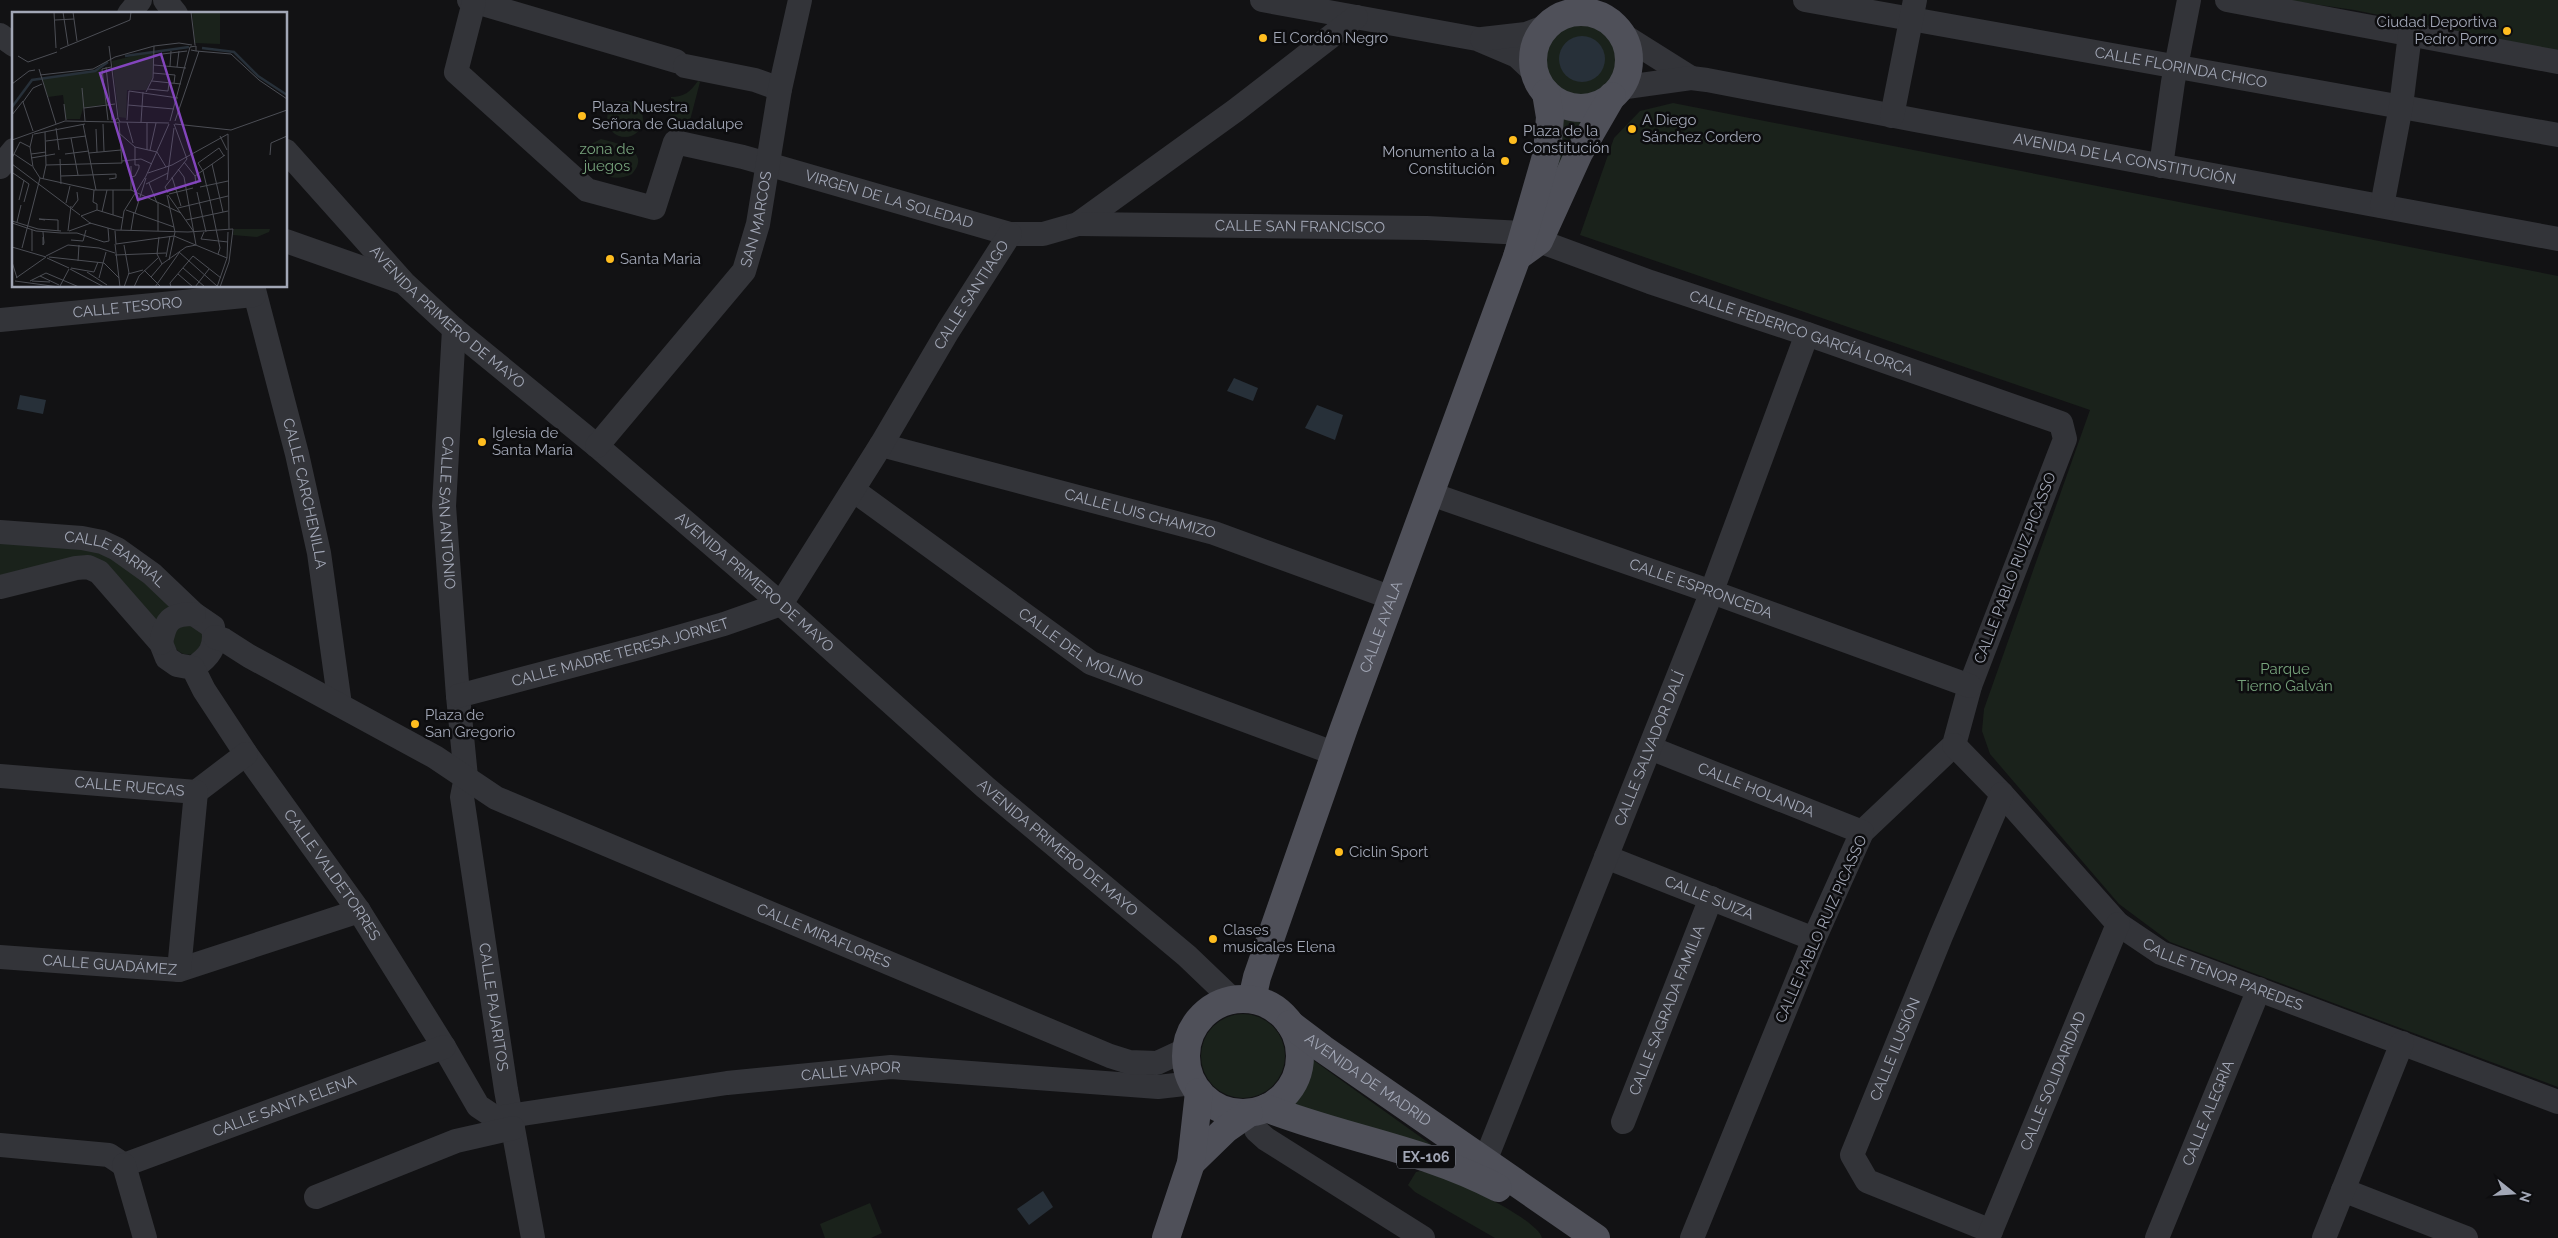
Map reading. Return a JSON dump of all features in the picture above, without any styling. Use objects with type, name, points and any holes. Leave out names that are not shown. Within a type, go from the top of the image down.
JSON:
[{"type":"main road","points":[[1579,6],[1590,13],[1617,20],[1627,47],[1628,61],[1626,76],[1616,92],[1599,104],[1585,108],[1564,104],[1540,82],[1533,55],[1538,39],[1547,26],[1579,6]]},
{"type":"main road","name":"CALLE AYALA","points":[[1240,991],[1336,754],[1392,598],[1526,244],[1548,153],[1550,117],[1540,82]]},
{"type":"main road","name":"CALLE AYALA","points":[[1526,244],[1558,204],[1579,153],[1616,92]]},
{"type":"main road","points":[[1191,1163],[1217,1137],[1256,1111],[1280,1100],[1291,1087],[1298,1072],[1300,1055],[1297,1039],[1290,1024],[1272,1007],[1240,991],[1211,1009],[1199,1020],[1191,1034],[1187,1049],[1189,1072],[1196,1088],[1210,1102],[1223,1109],[1256,1111]]},
{"type":"main road","name":"AVENIDA DE MADRID","points":[[1290,1024],[1485,1161],[1577,1235]]},
{"type":"main road","points":[[1166,1238],[1191,1163],[1196,1119],[1196,1088]]},
{"type":"main road","name":"AVENIDA DE MADRID","points":[[1256,1111],[1433,1159],[1466,1171],[1577,1235]]},
{"type":"street","points":[[131,12],[140,0]]},
{"type":"street","points":[[165,0],[174,12]]},
{"type":"street","name":"SAN MARCOS","points":[[597,446],[744,271],[758,224],[780,89],[800,0]]},
{"type":"street","points":[[1262,0],[1477,39],[1517,56],[1540,82]]},
{"type":"street","name":"CALLE FLORINDA CHICO","points":[[1805,0],[1912,10],[2176,68],[2558,135]]},
{"type":"street","points":[[2161,166],[2176,68],[2189,0]]},
{"type":"street","points":[[2227,0],[2558,62]]},
{"type":"street","points":[[472,1],[681,63],[755,80],[780,89]]},
{"type":"street","name":"VIRGEN DE LA SOLEDAD","points":[[472,1],[456,72],[587,190],[654,208],[675,142],[768,164],[1010,234]]},
{"type":"street","points":[[1310,9],[1327,38]]},
{"type":"street","points":[[1892,116],[1912,10]]},
{"type":"street","name":"CALLE SANTIAGO","points":[[781,604],[881,445],[953,322],[1010,234],[1043,234],[1078,224],[1236,110],[1356,17]]},
{"type":"street","points":[[1617,20],[1691,78]]},
{"type":"street","points":[[1477,39],[1526,34],[1547,26]]},
{"type":"street","points":[[2382,206],[2401,106],[2410,34]]},
{"type":"street","points":[[0,35],[12,44]]},
{"type":"street","points":[[1616,92],[1691,78]]},
{"type":"street","name":"AVENIDA DE LA CONSTITUCIÓN","points":[[1691,78],[2558,238]]},
{"type":"street","points":[[0,167],[12,152]]},
{"type":"street","name":"AVENIDA PRIMERO DE MAYO","points":[[288,153],[404,283],[454,329],[597,446],[781,604],[986,787],[1240,991]]},
{"type":"street","name":"CALLE SAN FRANCISCO","points":[[1078,224],[1427,228],[1526,244]]},
{"type":"street","points":[[288,242],[404,283]]},
{"type":"street","name":"CALLE FEDERICO GARCÍA LORCA","points":[[1526,244],[1650,282],[1807,334],[2061,423]]},
{"type":"street","name":"CALLE TESORO","points":[[0,320],[253,291]]},
{"type":"street","name":"CALLE CARCHENILLA","points":[[253,291],[297,454],[319,552],[340,704]]},
{"type":"street","name":"CALLE SAN ANTONIO","points":[[454,329],[444,506],[458,696]]},
{"type":"street","name":"CALLE SALVADOR DALÍ","points":[[1485,1161],[1712,592],[1807,334]]},
{"type":"street","points":[[452,359],[475,346]]},
{"type":"street","name":"CALLE PABLO RUIZ PICASSO","points":[[1692,1238],[1814,939],[1862,832],[1954,745],[1970,686],[2065,439],[2061,423]]},
{"type":"street","name":"CALLE LUIS CHAMIZO","points":[[881,445],[1214,533],[1392,598]]},
{"type":"street","name":"CALLE DEL MOLINO","points":[[853,490],[1091,663],[1336,754]]},
{"type":"street","name":"CALLE ESPRONCEDA","points":[[1431,494],[1712,592],[1970,686]]},
{"type":"street","name":"CALLE BARRIAL","points":[[0,532],[82,538],[102,542],[152,574],[224,640],[248,656],[340,704]]},
{"type":"street","name":"CALLE VALDETORRES","points":[[0,587],[76,568],[88,567],[99,572],[160,643],[167,658],[185,666],[204,690],[246,754],[359,912],[484,1112],[496,1118],[512,1122]]},
{"type":"street","name":"CALLE MADRE TERESA JORNET","points":[[458,696],[724,624],[781,604]]},
{"type":"street","points":[[160,643],[164,627],[171,619],[181,614],[207,626],[210,655],[185,666]]},
{"type":"street","points":[[458,696],[466,777]]},
{"type":"street","points":[[340,704],[435,757],[466,777]]},
{"type":"street","points":[[435,757],[454,753],[463,743]]},
{"type":"street","name":"CALLE TENOR PAREDES","points":[[1954,745],[2002,794],[2118,924],[2161,953],[2558,1102]]},
{"type":"street","name":"CALLE HOLANDA","points":[[1650,748],[1862,832]]},
{"type":"street","name":"CALLE RUECAS","points":[[0,776],[196,792],[246,754]]},
{"type":"street","name":"CALLE MIRAFLORES","points":[[466,777],[496,798],[1087,1048],[1130,1062],[1157,1063],[1187,1049]]},
{"type":"street","name":"CALLE PAJARITOS","points":[[466,777],[462,797],[506,1090],[533,1238]]},
{"type":"street","points":[[179,970],[196,792]]},
{"type":"street","name":"CALLE ILUSIÓN","points":[[1989,1234],[1867,1181],[1852,1155],[1941,936],[2002,794]]},
{"type":"street","name":"CALLE SUIZA","points":[[1606,857],[1814,939]]},
{"type":"street","name":"CALLE SAGRADA FAMILIA","points":[[1623,1122],[1711,898]]},
{"type":"street","name":"CALLE GUADÁMEZ","points":[[0,957],[179,970],[359,912]]},
{"type":"street","name":"CALLE SOLIDARIDAD","points":[[1989,1234],[2118,924]]},
{"type":"street","name":"CALLE ALEGRÍA","points":[[2157,1238],[2259,989]]},
{"type":"street","points":[[2324,1238],[2402,1043]]},
{"type":"street","name":"CALLE SANTA ELENA","points":[[124,1165],[444,1047]]},
{"type":"street","points":[[1081,1081],[1087,1048]]},
{"type":"street","name":"CALLE VAPOR","points":[[512,1122],[727,1083],[891,1067],[1158,1087],[1196,1088]]},
{"type":"street","name":"CALLE VALDETORRES","points":[[466,1085],[488,1098],[506,1090]]},
{"type":"street","points":[[1158,1087],[1180,1097],[1196,1119]]},
{"type":"street","points":[[1256,1111],[1256,1130],[1266,1139],[1423,1238]]},
{"type":"street","points":[[316,1197],[456,1141],[512,1122]]},
{"type":"street","points":[[1217,1137],[1237,1135],[1266,1139]]},
{"type":"street","points":[[0,1145],[109,1155],[124,1165],[145,1238]]},
{"type":"street","points":[[2343,1190],[2466,1238]]},
{"type":"green space","name":"Ciudad Deportiva Pedro Porro","points":[[2286,0],[2558,0],[2558,51],[2354,10]]},
{"type":"green space","points":[[1575,21],[1591,21],[1605,27],[1616,38],[1622,52],[1622,68],[1616,82],[1605,93],[1591,99],[1575,99],[1561,93],[1550,82],[1544,68],[1544,52],[1550,38],[1561,27]]},
{"type":"green space","points":[[698,81],[700,82],[688,128],[670,123],[671,97],[686,93]]},
{"type":"green space","points":[[625,101],[632,102],[638,106],[642,112],[642,126],[638,132],[632,136],[625,137],[618,136],[612,132],[608,126],[607,119],[608,112],[612,106],[618,102]]},
{"type":"green space","name":"Parque Tierno Galván","points":[[1673,103],[2558,276],[2558,1087],[2170,942],[2119,904],[1990,754],[1982,731],[1984,709],[2090,410],[1580,235],[1614,138],[1640,111]]},
{"type":"green space","points":[[1562,119],[1585,123],[1569,157],[1553,173]]},
{"type":"green space","name":"zona de juegos","points":[[601,139],[630,149],[636,154],[638,159],[637,166],[632,174],[619,178],[607,176],[591,165],[587,160],[591,144]]},
{"type":"green space","points":[[0,538],[75,544],[114,557],[175,606],[158,623],[107,574],[0,582]]},
{"type":"green space","points":[[180,624],[199,625],[205,640],[196,654],[182,654],[175,646],[174,636]]},
{"type":"green space","points":[[1243,1014],[1259,1017],[1273,1026],[1282,1040],[1285,1056],[1282,1072],[1273,1086],[1259,1095],[1243,1098],[1227,1095],[1213,1086],[1204,1072],[1201,1056],[1204,1040],[1213,1026],[1227,1017]]},
{"type":"green space","points":[[1306,1055],[1433,1146],[1279,1106],[1292,1097],[1300,1085]]},
{"type":"green space","points":[[1420,1171],[1453,1181],[1498,1203],[1528,1222],[1537,1230],[1542,1238],[1495,1238],[1415,1192],[1408,1185],[1416,1172]]},
{"type":"green space","points":[[870,1203],[882,1233],[871,1238],[825,1238],[820,1224]]},
{"type":"shaded area","points":[[1587,36],[1591,37],[1601,46],[1604,50],[1604,68],[1595,78],[1587,82],[1577,82],[1569,78],[1560,68],[1559,54],[1563,46],[1573,37]]},
{"type":"shaded area","points":[[1234,378],[1258,388],[1253,401],[1227,391]]},
{"type":"shaded area","points":[[20,395],[46,400],[43,414],[17,409]]},
{"type":"shaded area","points":[[1317,405],[1343,415],[1335,440],[1305,428]]},
{"type":"shaded area","points":[[1043,1191],[1053,1207],[1029,1225],[1017,1209]]},
{"type":"place","name":"Ciudad Deportiva Pedro Porro","points":[[2507,31]]},
{"type":"place","name":"El Cordón Negro","points":[[1263,38]]},
{"type":"place","name":"Plaza Nuestra Señora de Guadalupe","points":[[582,116]]},
{"type":"place","name":"A Diego Sánchez Cordero","points":[[1632,129]]},
{"type":"place","name":"Plaza de la Constitución","points":[[1513,140]]},
{"type":"place","name":"Monumento a la Constitución","points":[[1505,161]]},
{"type":"place","name":"Santa Maria","points":[[610,259]]},
{"type":"place","name":"Iglesia de Santa María","points":[[482,442]]},
{"type":"place","name":"Plaza de San Gregorio","points":[[415,724]]},
{"type":"place","name":"Ciclin Sport","points":[[1339,852]]},
{"type":"place","name":"Clases musicales Elena","points":[[1213,939]]}]
